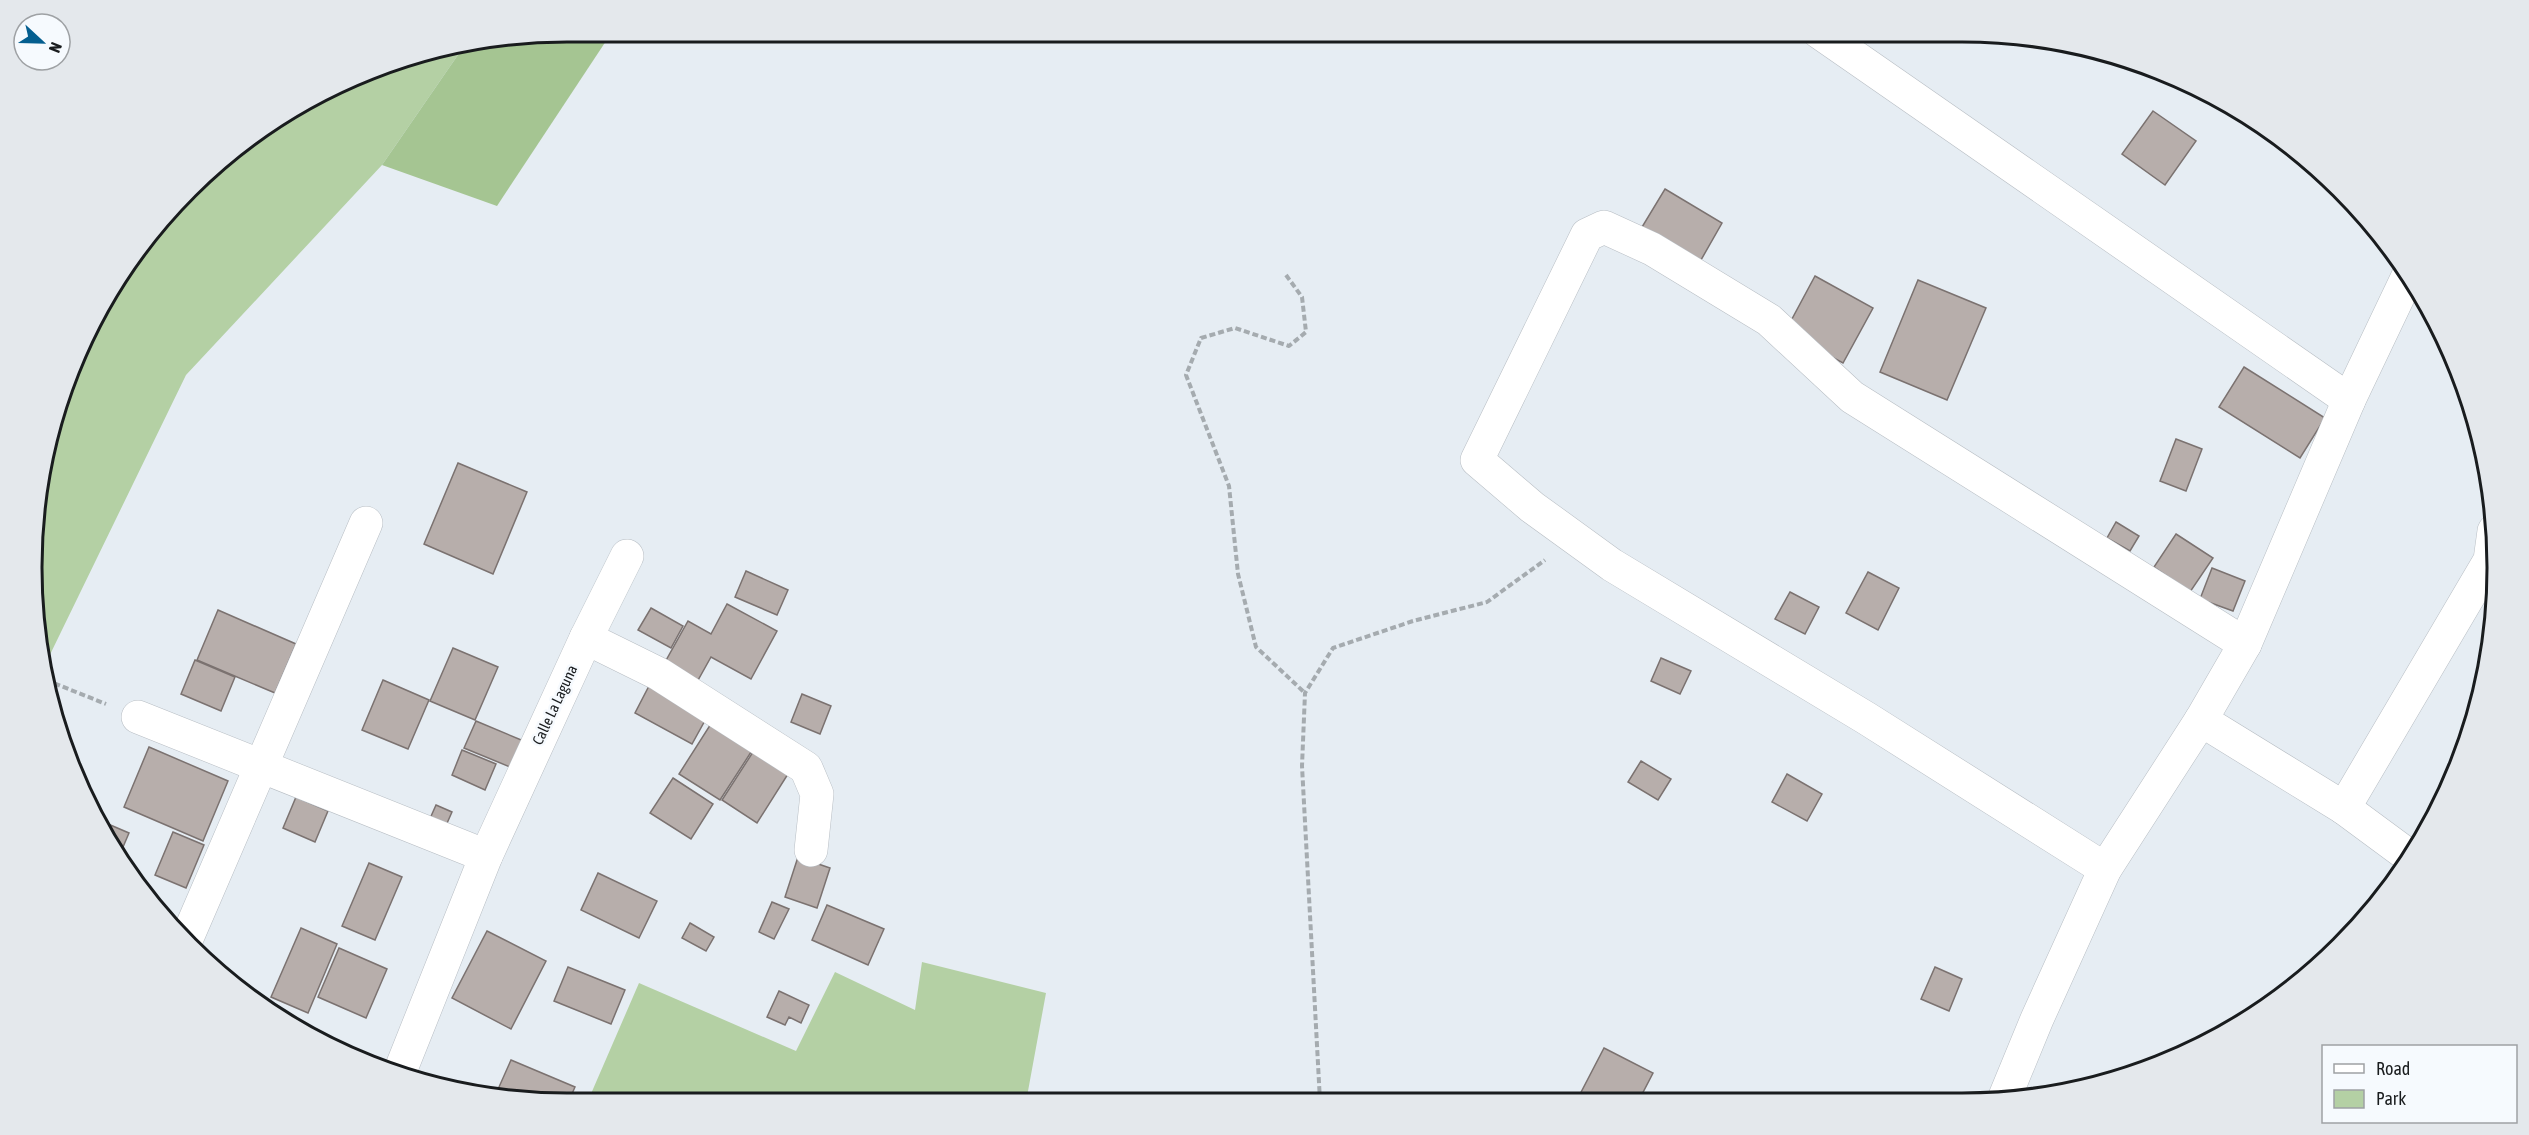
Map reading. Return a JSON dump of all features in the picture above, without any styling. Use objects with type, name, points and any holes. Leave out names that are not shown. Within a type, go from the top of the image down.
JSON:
[{"type":"street","points":[[1834,42],[2349,400]]},
{"type":"street","points":[[2105,869],[1866,718],[1612,565],[1532,507],[1477,460],[1587,235],[1604,227],[1652,249],[1769,320],[1852,397],[2245,644]]},
{"type":"street","points":[[2007,1091],[2037,1019],[2105,869],[2201,720],[2245,644],[2349,400],[2404,285]]},
{"type":"street","points":[[189,932],[366,523]]},
{"type":"street","name":"Calle La Laguna","points":[[402,1066],[486,856],[586,638],[627,556]]},
{"type":"street","points":[[2344,808],[2487,563]]},
{"type":"street","points":[[586,638],[659,674],[806,768],[818,794],[811,850]]},
{"type":"street","points":[[138,717],[486,856]]},
{"type":"street","points":[[2201,720],[2344,808],[2403,852]]},
{"type":"path","points":[[1286,275],[1302,297],[1306,332],[1289,346],[1234,328],[1202,338],[1186,375],[1229,486],[1238,574],[1256,647],[1305,693]]},
{"type":"path","points":[[1320,1093],[1302,766],[1305,693],[1333,648],[1413,621],[1487,602],[1574,538]]},
{"type":"path","points":[[55,684],[138,717]]},
{"type":"green space","points":[[605,42],[497,206],[382,165],[459,53],[533,43]]},
{"type":"green space","points":[[459,53],[382,165],[186,375],[49,656],[43,602],[42,568],[46,499],[52,465],[60,431],[82,366],[112,305],[131,276],[172,221],[196,196],[221,172],[276,131],[305,112],[366,82],[431,60]]},
{"type":"green space","points":[[922,962],[1046,993],[1028,1093],[591,1093],[639,983],[796,1051],[835,972],[915,1010]]},
{"type":"building","points":[[2153,111],[2196,141],[2165,185],[2122,154]]},
{"type":"building","points":[[1665,189],[1722,223],[1697,267],[1639,232]]},
{"type":"building","points":[[1815,276],[1873,308],[1843,363],[1785,332]]},
{"type":"building","points":[[1918,280],[1986,308],[1947,400],[1880,372]]},
{"type":"building","points":[[2244,367],[2325,418],[2300,458],[2219,407]]},
{"type":"building","points":[[2176,439],[2202,449],[2186,491],[2160,481]]},
{"type":"building","points":[[458,463],[527,492],[493,574],[424,544]]},
{"type":"building","points":[[2116,522],[2139,536],[2130,551],[2107,538]]},
{"type":"building","points":[[2176,534],[2213,558],[2190,592],[2154,567]]},
{"type":"building","points":[[2212,568],[2245,581],[2233,611],[2200,599]]},
{"type":"building","points":[[746,571],[788,590],[777,615],[735,597]]},
{"type":"building","points":[[1868,572],[1899,588],[1878,630],[1846,613]]},
{"type":"building","points":[[1790,592],[1819,607],[1805,634],[1775,619]]},
{"type":"building","points":[[727,604],[777,631],[751,679],[711,657],[697,682],[664,664],[688,621],[711,634]]},
{"type":"building","points":[[651,608],[683,626],[671,648],[638,630]]},
{"type":"building","points":[[218,610],[296,644],[275,693],[197,660]]},
{"type":"building","points":[[453,648],[498,667],[475,720],[430,701]]},
{"type":"building","points":[[1661,658],[1691,671],[1680,694],[1651,681]]},
{"type":"building","points":[[195,660],[235,677],[221,711],[181,694]]},
{"type":"building","points":[[383,680],[429,700],[408,749],[362,730]]},
{"type":"building","points":[[650,684],[708,715],[692,744],[635,713]]},
{"type":"building","points":[[802,694],[831,706],[820,734],[791,722]]},
{"type":"building","points":[[714,719],[755,746],[720,800],[679,774]]},
{"type":"building","points":[[476,721],[526,742],[515,769],[464,748]]},
{"type":"building","points":[[149,747],[228,781],[203,841],[124,807]]},
{"type":"building","points":[[462,750],[496,764],[485,790],[452,775]]},
{"type":"building","points":[[753,752],[788,774],[757,823],[722,800]]},
{"type":"building","points":[[1641,761],[1671,779],[1658,800],[1628,782]]},
{"type":"building","points":[[1787,774],[1822,794],[1807,821],[1772,802]]},
{"type":"building","points":[[673,778],[713,804],[691,839],[650,813]]},
{"type":"building","points":[[296,797],[328,811],[315,842],[283,828]]},
{"type":"building","points":[[436,805],[452,812],[444,830],[428,823]]},
{"type":"building","points":[[109,824],[129,833],[123,847]]},
{"type":"building","points":[[173,832],[204,845],[186,888],[155,875]]},
{"type":"building","points":[[798,857],[830,868],[817,908],[785,897]]},
{"type":"building","points":[[369,863],[402,877],[375,940],[342,926]]},
{"type":"building","points":[[598,873],[657,901],[639,938],[581,910]]},
{"type":"building","points":[[772,902],[789,909],[774,939],[759,932]]},
{"type":"building","points":[[827,905],[884,929],[868,965],[812,940]]},
{"type":"building","points":[[690,923],[714,937],[706,951],[682,938]]},
{"type":"building","points":[[301,928],[337,944],[308,1013],[271,997]]},
{"type":"building","points":[[487,931],[546,961],[511,1029],[452,998]]},
{"type":"building","points":[[339,948],[387,969],[366,1018],[318,997]]},
{"type":"building","points":[[568,967],[625,990],[611,1024],[554,1001]]},
{"type":"building","points":[[1935,967],[1962,979],[1949,1011],[1921,999]]},
{"type":"building","points":[[779,991],[809,1005],[801,1023],[789,1017],[785,1025],[767,1017]]},
{"type":"building","points":[[1604,1048],[1653,1073],[1643,1093],[1581,1093]]},
{"type":"building","points":[[511,1060],[575,1087],[572,1093],[498,1089]]}]
